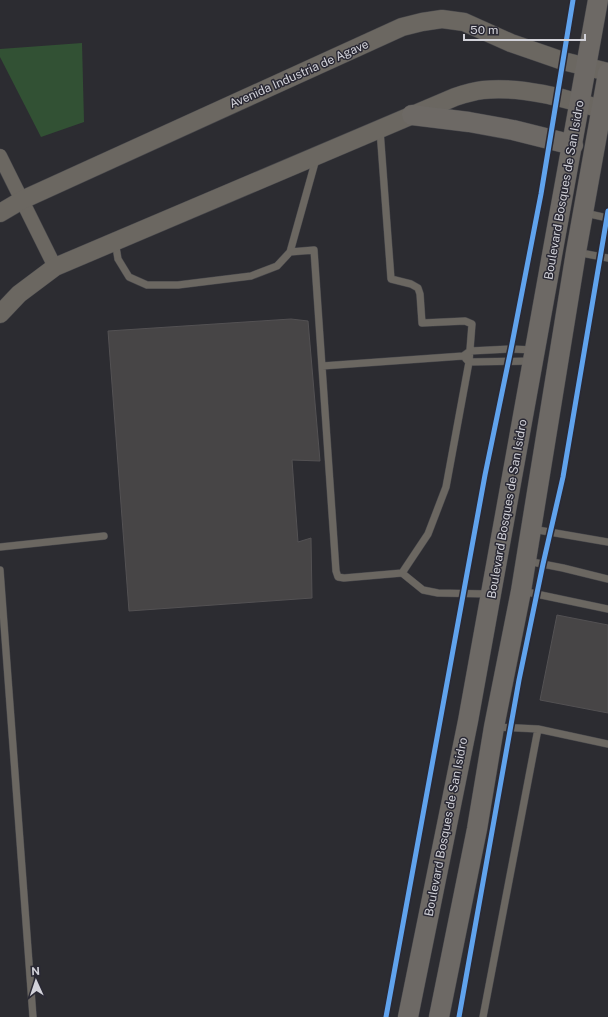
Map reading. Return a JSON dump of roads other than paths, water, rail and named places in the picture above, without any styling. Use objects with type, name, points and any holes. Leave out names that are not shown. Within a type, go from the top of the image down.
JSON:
[{"type":"main road","name":"Boulevard Bosques de San Isidro","points":[[408,1017],[468,721],[598,0]]},
{"type":"main road","name":"Boulevard Bosques de San Isidro","points":[[439,1017],[477,829],[494,727],[527,561],[576,252],[605,110],[608,72]]},
{"type":"main road","points":[[412,115],[468,122],[513,130],[550,141],[573,145]]},
{"type":"main road","points":[[468,721],[494,727]]},
{"type":"street","name":"Avenida Industria de Agave","points":[[0,214],[22,200],[402,27],[422,22],[442,19],[464,22],[511,43],[563,61],[608,72]]},
{"type":"street","points":[[0,314],[19,294],[55,267],[455,96],[482,90],[509,89],[539,94],[605,110]]},
{"type":"street","points":[[0,156],[55,267]]},
{"type":"lane","points":[[380,129],[390,279],[411,284],[418,288],[420,294],[422,323],[465,321],[472,324],[470,351],[466,359],[446,487],[428,534],[402,573]]},
{"type":"lane","points":[[115,241],[118,259],[129,277],[147,285],[178,285],[251,276],[277,266],[290,252],[317,156]]},
{"type":"lane","points":[[583,213],[608,218]]},
{"type":"lane","points":[[290,252],[314,250],[336,571],[338,577],[344,578],[402,573],[423,590],[438,593],[491,594]]},
{"type":"lane","points":[[576,252],[608,258]]},
{"type":"lane","points":[[470,351],[511,349],[534,356]]},
{"type":"lane","points":[[322,366],[534,356]]},
{"type":"lane","points":[[532,529],[608,542]]},
{"type":"lane","points":[[0,547],[104,536]]},
{"type":"lane","points":[[527,561],[608,579]]},
{"type":"lane","points":[[0,570],[33,1017]]},
{"type":"lane","points":[[521,591],[608,608]]},
{"type":"lane","points":[[494,727],[538,729],[608,744]]},
{"type":"lane","points":[[483,1017],[538,729]]}]
